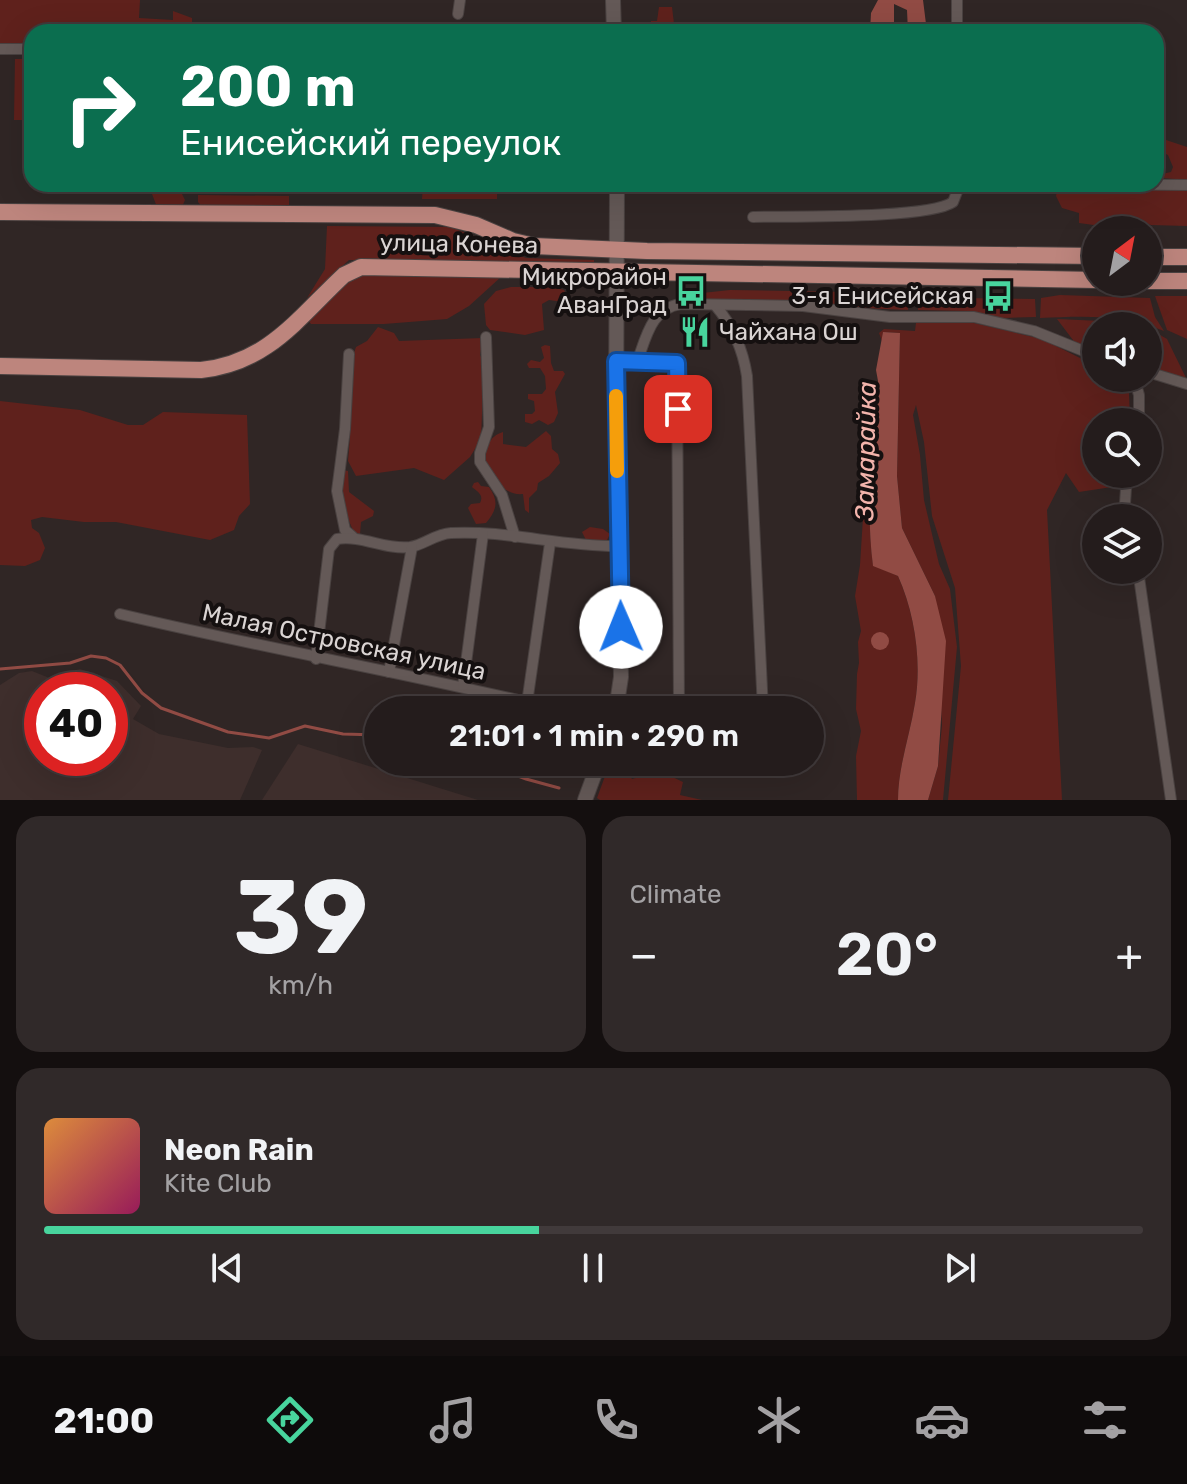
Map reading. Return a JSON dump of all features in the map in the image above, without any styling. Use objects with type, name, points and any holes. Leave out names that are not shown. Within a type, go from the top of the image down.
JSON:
[{"type":"main road","name":"улица Конева","points":[[0,212],[435,215],[534,246],[617,250],[1082,256]]},
{"type":"main road","points":[[1162,257],[1187,257]]},
{"type":"main road","name":"улица Конева","points":[[0,366],[223,368],[258,354],[344,275],[361,267],[1082,280]]},
{"type":"main road","points":[[1162,281],[1187,281]]},
{"type":"street","points":[[458,14],[460,0]]},
{"type":"street","points":[[613,0],[614,24]]},
{"type":"street","points":[[957,0],[957,24]]},
{"type":"street","points":[[0,49],[24,49]]},
{"type":"street","points":[[1164,185],[1187,185]]},
{"type":"street","points":[[617,192],[621,677],[618,696]]},
{"type":"street","points":[[753,217],[933,209],[953,202],[957,192]]},
{"type":"street","points":[[637,362],[651,325],[662,310],[681,304],[803,306],[890,317],[974,317],[1034,331],[1082,350]]},
{"type":"street","points":[[715,305],[724,316],[745,358],[762,696]]},
{"type":"street","points":[[486,337],[489,427],[480,462],[502,495],[515,537]]},
{"type":"street","points":[[349,354],[345,429],[337,491],[345,530],[353,537]]},
{"type":"street","points":[[616,361],[677,363],[679,696]]},
{"type":"street","points":[[1162,376],[1187,384]]},
{"type":"street","points":[[316,659],[329,549],[337,539],[353,537],[412,547],[436,535],[483,534],[550,543],[619,546]]},
{"type":"street","points":[[463,686],[483,534]]},
{"type":"street","points":[[528,696],[550,543]]},
{"type":"street","points":[[389,672],[412,547]]},
{"type":"street","points":[[1140,584],[1171,800]]},
{"type":"street","name":"Малая Островская улица","points":[[120,614],[316,659],[463,686],[501,696]]},
{"type":"street","points":[[585,800],[594,776]]},
{"type":"shaded area","points":[[0,0],[140,0],[139,18],[173,20],[173,11],[192,18],[192,24],[24,24],[24,45],[0,45]]},
{"type":"shaded area","points":[[878,0],[923,0],[926,24],[908,24],[907,10],[894,4],[894,24],[870,24],[871,13]]},
{"type":"shaded area","points":[[659,7],[672,7],[674,24],[651,24],[651,21],[657,21]]},
{"type":"shaded area","points":[[15,59],[24,59],[24,120],[14,120]]},
{"type":"shaded area","points":[[1166,140],[1187,147],[1187,180],[1164,178],[1164,174],[1171,172],[1173,167],[1164,153]]},
{"type":"shaded area","points":[[1164,188],[1187,188],[1187,226],[1162,225],[1162,216],[1082,216],[1082,223],[1079,223],[1079,213],[1062,208],[1057,192],[1164,192]]},
{"type":"shaded area","points":[[422,192],[497,192],[497,199],[422,199]]},
{"type":"shaded area","points":[[152,194],[182,194],[185,200],[182,207],[157,207]]},
{"type":"shaded area","points":[[198,195],[289,196],[289,205],[269,209],[202,207]]},
{"type":"shaded area","points":[[327,226],[451,227],[526,258],[594,260],[594,264],[349,260],[307,298],[325,269]]},
{"type":"shaded area","points":[[364,274],[502,276],[469,306],[447,319],[384,324],[311,324],[307,319],[342,285]]},
{"type":"shaded area","points":[[511,287],[553,288],[564,290],[566,294],[563,302],[549,300],[542,304],[544,330],[525,335],[490,330],[486,325],[484,304],[496,291]]},
{"type":"shaded area","points":[[730,290],[908,293],[908,310],[702,301],[702,293]]},
{"type":"shaded area","points":[[934,292],[960,298],[1035,299],[1036,317],[1002,318],[967,311],[918,310],[919,293]]},
{"type":"shaded area","points":[[1060,295],[1150,298],[1154,312],[1082,312],[1082,317],[1040,318],[1041,298]]},
{"type":"shaded area","points":[[1155,296],[1187,296],[1187,339],[1167,330]]},
{"type":"shaded area","points":[[1057,319],[1082,320],[1082,346],[1076,344]]},
{"type":"shaded area","points":[[916,323],[974,323],[1042,339],[1082,359],[1082,392],[1129,393],[1130,408],[1082,408],[1082,488],[1105,488],[1079,492],[1066,473],[1047,510],[1062,800],[948,800],[961,666],[955,588],[932,516],[924,442],[916,405],[913,415],[924,500],[939,564],[950,589],[957,647],[943,800],[928,800],[938,766],[942,725],[935,596],[902,528],[897,476],[900,333],[883,332],[882,341],[879,333],[884,329],[915,331]]},
{"type":"shaded area","points":[[378,327],[394,333],[399,341],[483,338],[480,355],[484,363],[481,439],[470,457],[444,480],[414,468],[356,476],[348,461],[350,437],[347,412],[352,391],[349,380],[351,362],[356,347],[367,341]]},
{"type":"shaded area","points":[[883,332],[900,333],[897,476],[902,528],[935,596],[946,641],[938,766],[928,800],[898,800],[917,687],[916,638],[898,576],[873,566],[870,497],[872,450],[878,381],[876,370]]},
{"type":"shaded area","points":[[1162,336],[1167,339],[1187,380],[1162,372]]},
{"type":"shaded area","points":[[550,346],[554,371],[565,374],[555,392],[558,413],[554,422],[548,425],[539,420],[532,424],[525,422],[525,414],[535,411],[534,401],[528,399],[528,394],[542,394],[546,389],[545,376],[540,368],[529,368],[527,364],[531,360],[540,362],[544,358],[541,347]]},
{"type":"shaded area","points":[[878,381],[870,496],[873,565],[898,576],[913,622],[918,671],[898,800],[857,800],[856,756],[861,731],[856,709],[861,631],[855,596],[860,565],[870,407],[872,392]]},
{"type":"shaded area","points":[[0,401],[80,410],[128,425],[143,425],[163,412],[247,415],[250,504],[239,516],[234,530],[210,540],[116,522],[42,517],[31,520],[32,528],[39,533],[45,548],[40,560],[25,566],[0,565]]},
{"type":"shaded area","points":[[546,431],[551,436],[552,449],[558,454],[560,463],[538,483],[537,490],[529,498],[529,513],[525,510],[523,494],[504,488],[484,461],[489,443],[498,434],[503,432],[503,444],[526,447]]},
{"type":"shaded area","points":[[343,470],[348,471],[349,492],[374,511],[373,516],[361,522],[360,534],[355,534],[346,511]]},
{"type":"shaded area","points":[[478,482],[481,486],[489,487],[495,505],[486,523],[476,524],[468,508],[471,504],[480,503],[481,496],[472,487]]},
{"type":"shaded area","points":[[590,527],[603,529],[610,534],[606,542],[586,540],[582,532]]},
{"type":"shaded area","points":[[880,632],[889,641],[880,650],[871,641]]},
{"type":"shaded area","points":[[24,672],[24,776],[128,776],[128,692],[141,706],[133,719],[159,734],[228,748],[253,747],[262,750],[240,800],[0,800],[0,685]]},
{"type":"shaded area","points":[[298,744],[364,765],[364,776],[401,776],[478,800],[262,800]]},
{"type":"shaded area","points":[[605,776],[630,776],[632,779],[670,776],[683,782],[680,795],[702,800],[600,800],[597,798]]},
{"type":"waterway","points":[[0,669],[70,663],[91,656],[106,658],[120,665],[142,693],[161,708],[228,732],[269,738],[305,726],[343,734],[364,735]]},
{"type":"waterway","points":[[518,776],[559,788]]},
{"type":"slow traffic","points":[[616,396],[617,471]]},
{"type":"place","name":"Микрорайон АванГрад","points":[[691,291]]},
{"type":"place","name":"3-я Енисейская","points":[[998,296]]},
{"type":"place","name":"Чайхана Ош","points":[[695,332]]},
{"type":"route","points":[[621,627],[616,361],[677,363],[678,409]]},
{"type":"water label","name":"Замарайка","points":[[866,451]]}]
